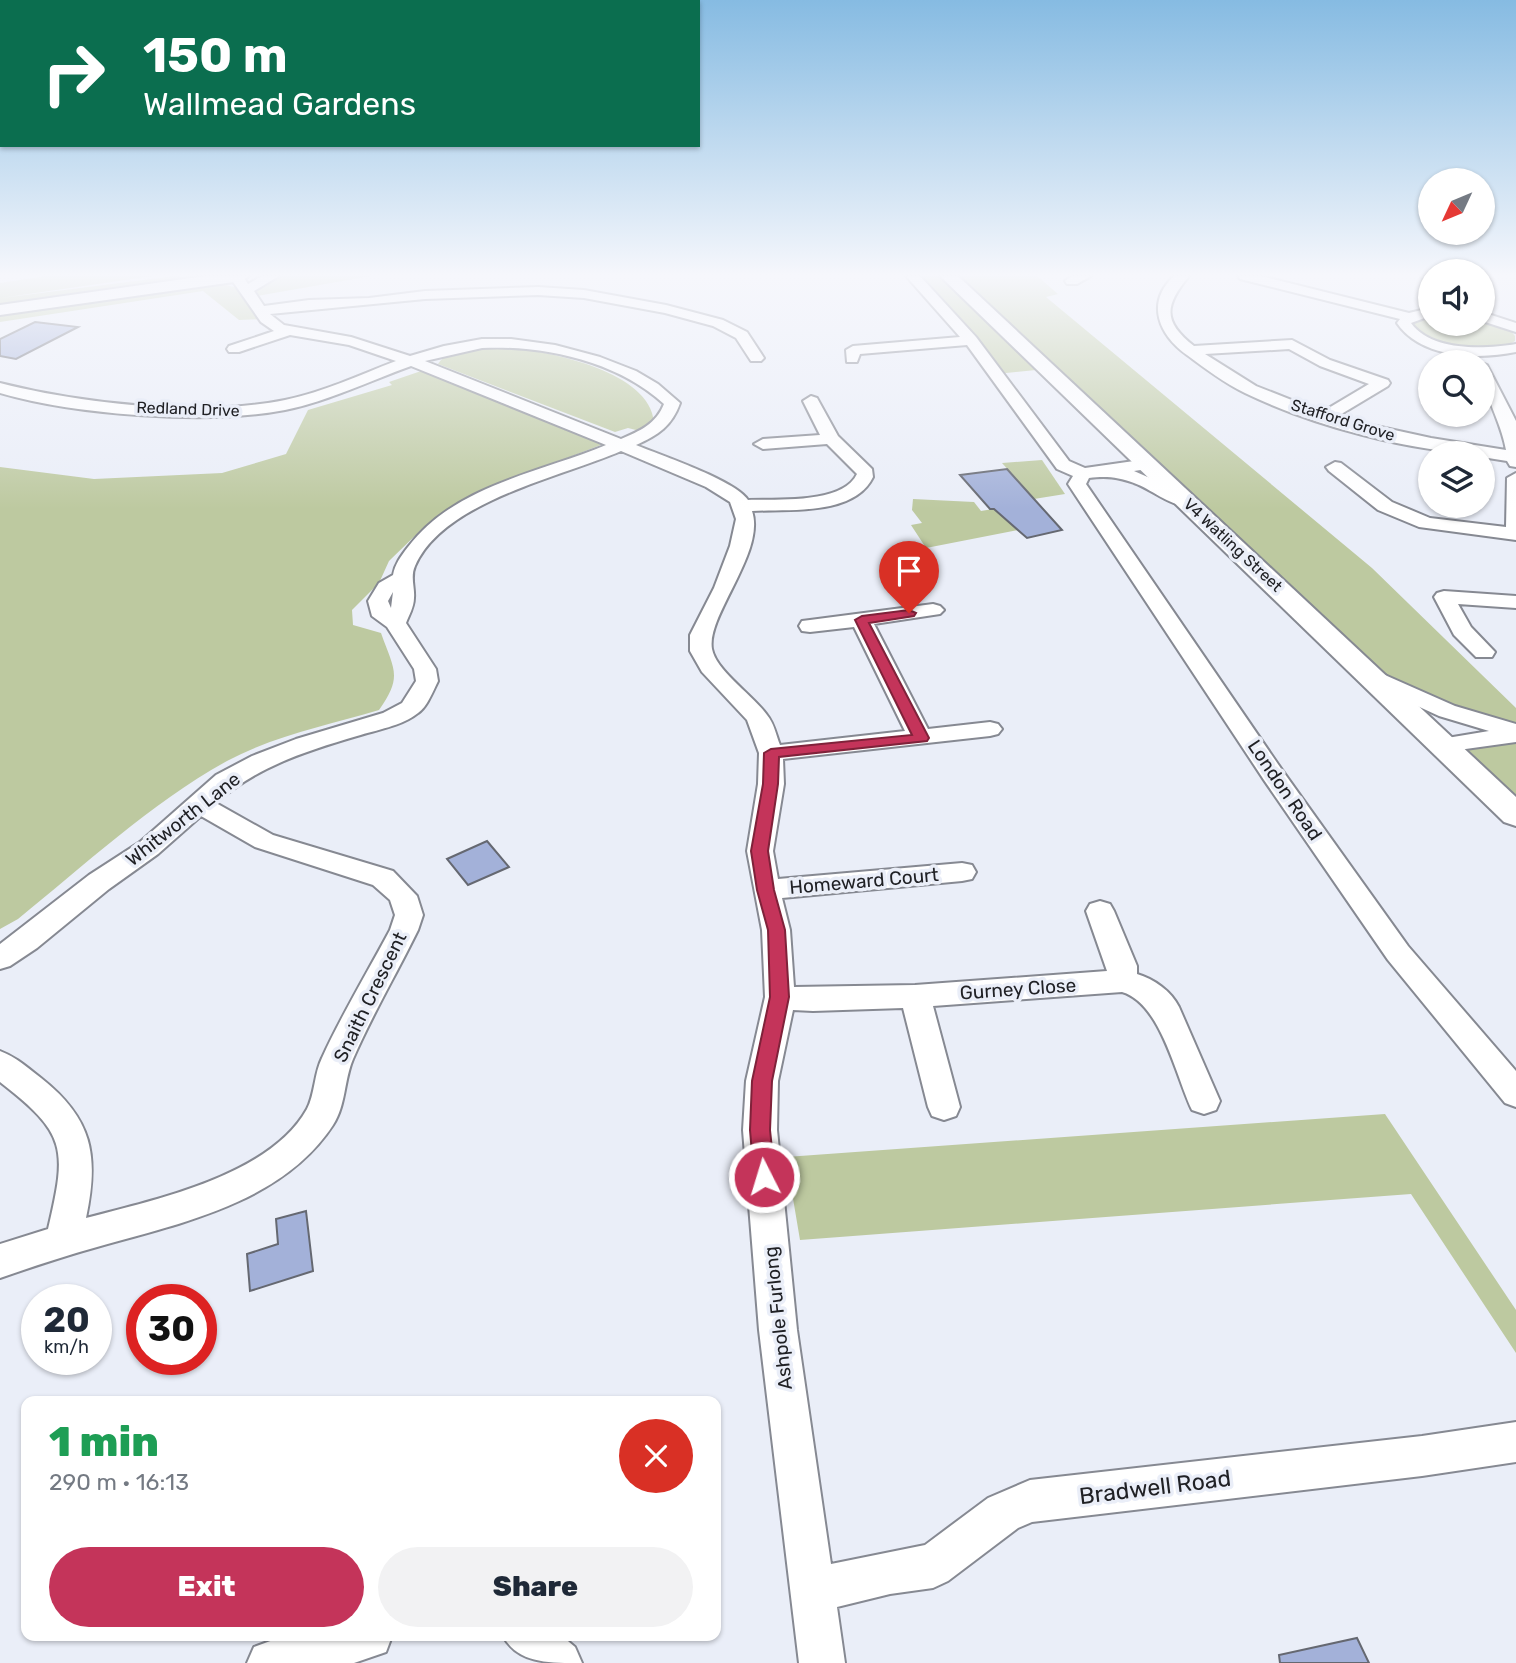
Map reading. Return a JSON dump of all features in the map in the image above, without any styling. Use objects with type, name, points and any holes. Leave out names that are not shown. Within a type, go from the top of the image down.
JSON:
[{"type":"street","points":[[388,354],[621,444],[712,483],[738,499],[741,506],[824,499],[848,494],[862,484],[866,473],[831,439],[811,401]]},
{"type":"street","points":[[412,362],[437,354]]},
{"type":"street","points":[[566,354],[606,364],[639,379],[672,403],[666,419],[649,433],[621,444]]},
{"type":"street","points":[[748,354],[750,360],[773,358]]},
{"type":"street","points":[[981,354],[1063,464],[1141,479],[1186,501]]},
{"type":"street","name":"V4 Watling Street","points":[[1031,354],[1516,815]]},
{"type":"street","name":"Stafford Grove","points":[[1193,354],[1239,383],[1325,417],[1430,444],[1516,457]]},
{"type":"street","points":[[1309,354],[1335,368],[1382,383],[1325,417]]},
{"type":"street","name":"Redland Drive","points":[[0,388],[53,399],[116,407],[210,412],[248,411],[314,397],[412,362]]},
{"type":"street","points":[[1495,388],[1511,412],[1516,462]]},
{"type":"street","points":[[763,444],[831,439]]},
{"type":"street","name":"Whitworth Lane","points":[[0,958],[27,941],[99,882],[149,848],[225,780],[261,761],[305,744],[391,718],[411,708],[427,681],[425,669],[395,622],[404,599],[400,579],[407,562],[424,541],[468,506],[523,480],[621,444]]},
{"type":"street","points":[[1094,471],[1148,464]]},
{"type":"street","points":[[1335,467],[1385,506],[1426,523],[1515,526],[1516,478]]},
{"type":"street","name":"London Road","points":[[1094,471],[1077,484],[1281,786],[1398,953],[1516,1094]]},
{"type":"street","name":"Ashpole Furlong","points":[[741,506],[745,519],[740,546],[724,588],[701,635],[701,651],[710,667],[758,718],[771,753],[771,784],[760,851],[776,930],[780,997],[762,1081],[760,1130],[778,1330],[822,1663]]},
{"type":"street","points":[[1484,652],[1462,630],[1440,588],[1516,602]]},
{"type":"street","points":[[810,626],[933,610]]},
{"type":"street","points":[[862,620],[921,738]]},
{"type":"street","points":[[1370,675],[1447,711],[1516,733]]},
{"type":"street","points":[[771,753],[989,729]]},
{"type":"street","points":[[1444,745],[1516,733]]},
{"type":"street","name":"Snaith Crescent","points":[[0,1261],[63,1240],[192,1205],[238,1185],[279,1160],[304,1139],[323,1113],[336,1061],[404,930],[409,915],[403,896],[383,878],[264,841],[198,804]]},
{"type":"street","name":"Homeward Court","points":[[766,890],[962,872]]},
{"type":"street","points":[[1100,911],[1122,965],[1122,981],[1140,986],[1164,1007],[1203,1101]]},
{"type":"street","name":"Gurney Close","points":[[780,997],[813,1000],[915,996],[1122,981]]},
{"type":"street","points":[[915,996],[944,1107]]},
{"type":"street","points":[[0,1064],[53,1108],[72,1138],[76,1178],[63,1240]]},
{"type":"street","name":"Bradwell Road","points":[[814,1590],[890,1572],[933,1566],[1003,1513],[1030,1501],[1422,1456],[1516,1442]]},
{"type":"street","points":[[270,1663],[351,1641]]},
{"type":"street","points":[[531,1641],[559,1663]]},
{"type":"green space","points":[[450,354],[546,354],[592,366],[615,376],[634,389],[648,404],[654,422],[640,431],[628,428],[615,432],[438,364]]},
{"type":"green space","points":[[980,354],[1114,354],[1372,568],[1516,708],[1516,732],[1369,675],[1046,369],[997,374]]},
{"type":"green space","points":[[424,370],[606,443],[476,493],[424,527],[389,561],[379,583],[352,610],[353,625],[381,633],[392,665],[394,680],[379,710],[282,738],[227,761],[145,815],[18,919],[0,929],[0,467],[94,479],[222,473],[286,454],[308,410],[392,385],[389,382]]},
{"type":"green space","points":[[1042,460],[1065,494],[1034,499],[1002,463]]},
{"type":"green space","points":[[913,499],[974,502],[981,511],[1011,506],[1018,530],[926,548],[911,525],[922,523],[912,510]]},
{"type":"green space","points":[[1516,734],[1516,815],[1444,745]]},
{"type":"green space","points":[[1385,1114],[1516,1310],[1516,1353],[1411,1194],[800,1240],[786,1157]]},
{"type":"building","points":[[0,354],[26,354],[16,359],[0,356]]},
{"type":"building","points":[[1007,469],[1062,530],[1027,538],[994,509],[990,509],[960,475]]},
{"type":"building","points":[[487,841],[509,867],[468,885],[447,859]]},
{"type":"building","points":[[306,1211],[313,1271],[250,1291],[247,1254],[278,1244],[276,1219]]},
{"type":"building","points":[[1357,1638],[1369,1663],[1280,1663],[1279,1655]]},
{"type":"route","points":[[764,1177],[760,1130],[762,1081],[780,997],[776,930],[760,851],[771,784],[771,753],[921,738],[862,620],[909,613]]}]
